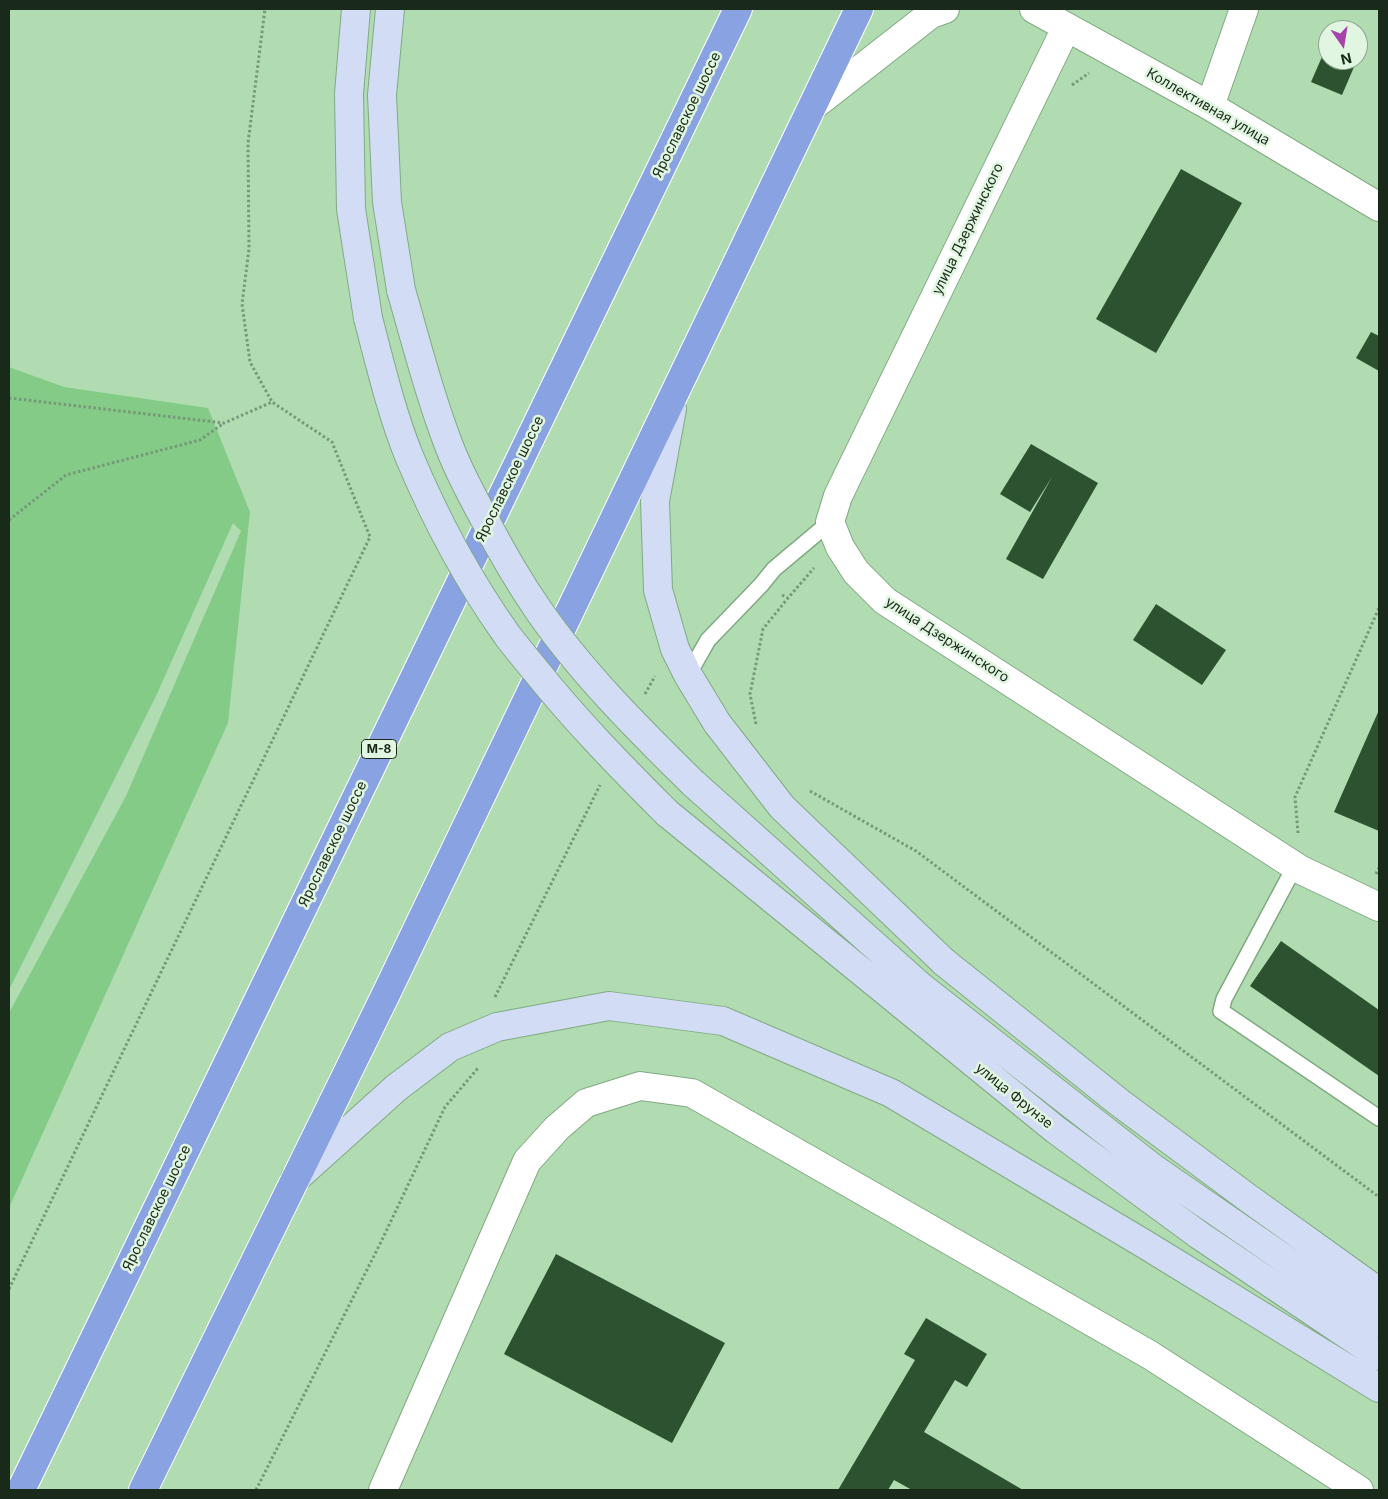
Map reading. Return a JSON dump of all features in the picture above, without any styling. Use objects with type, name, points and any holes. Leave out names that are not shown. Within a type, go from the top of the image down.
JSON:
[{"type":"highway","name":"Ярославское шоссе","points":[[20,1490],[738,9]]},
{"type":"highway","points":[[142,1490],[386,994],[859,9]]},
{"type":"main road","name":"улица Фрунзе","points":[[356,9],[348,94],[351,209],[368,318],[390,399],[409,455],[465,568],[508,636],[553,692],[614,761],[667,813],[1056,1130],[1198,1235],[1379,1356]]},
{"type":"main road","name":"улица Фрунзе","points":[[390,9],[382,95],[387,202],[401,290],[427,383],[445,436],[467,488],[498,545],[539,611],[594,680],[692,783],[920,986],[1153,1168],[1379,1324]]},
{"type":"main road","points":[[675,392],[654,501],[658,590],[675,649],[688,675],[717,723],[782,807],[944,962],[1120,1103],[1379,1292]]},
{"type":"main road","points":[[294,1180],[396,1088],[450,1047],[497,1027],[609,1006],[723,1021],[891,1093],[1154,1250],[1379,1388]]},
{"type":"street","points":[[812,107],[931,14],[945,9]]},
{"type":"street","name":"Коллективная улица","points":[[1033,9],[1210,106],[1379,207]]},
{"type":"street","points":[[1210,106],[1244,9]]},
{"type":"street","name":"улица Дзержинского","points":[[1066,28],[838,496],[830,522],[840,547],[856,572],[885,601],[1298,868],[1378,904]]},
{"type":"street","points":[[382,1490],[527,1160],[557,1128],[586,1103],[640,1086],[692,1094],[1150,1355],[1359,1490]]},
{"type":"lane","points":[[688,675],[708,640],[774,569],[830,522]]},
{"type":"lane","points":[[1298,868],[1224,999],[1221,1011],[1379,1118]]},
{"type":"path","points":[[9,1289],[370,537],[332,442],[272,402],[250,362],[242,304],[249,249],[248,143],[265,9]]},
{"type":"path","points":[[9,398],[224,423]]},
{"type":"path","points":[[9,520],[66,475],[200,440],[224,423],[272,402]]},
{"type":"path","points":[[757,727],[750,694],[763,629],[788,598]]},
{"type":"path","points":[[1298,868],[1295,797],[1379,608]]},
{"type":"path","points":[[803,788],[916,851],[1379,1197]]},
{"type":"path","points":[[256,1490],[381,1242],[445,1107],[480,1067]]},
{"type":"green space","points":[[9,367],[64,387],[208,408],[250,512],[228,723],[9,1208],[9,1013],[126,796],[241,531],[233,523],[157,694],[9,990]]},
{"type":"building","points":[[1318,66],[1318,70],[1353,70],[1342,95],[1311,82]]},
{"type":"building","points":[[1181,169],[1242,203],[1156,353],[1096,319]]},
{"type":"building","points":[[1371,332],[1379,336],[1379,371],[1356,358]]},
{"type":"building","points":[[1031,444],[1098,483],[1043,579],[1006,559],[1052,477],[1030,512],[1000,494]]},
{"type":"building","points":[[1156,604],[1226,650],[1202,685],[1133,640]]},
{"type":"building","points":[[1379,710],[1379,831],[1334,812]]},
{"type":"building","points":[[1281,941],[1379,1010],[1379,1076],[1250,986]]},
{"type":"building","points":[[556,1254],[725,1343],[672,1443],[504,1354]]},
{"type":"building","points":[[926,1318],[987,1354],[967,1387],[955,1380],[924,1432],[1023,1490],[912,1490],[894,1480],[888,1490],[838,1490],[915,1360],[904,1354]]}]
